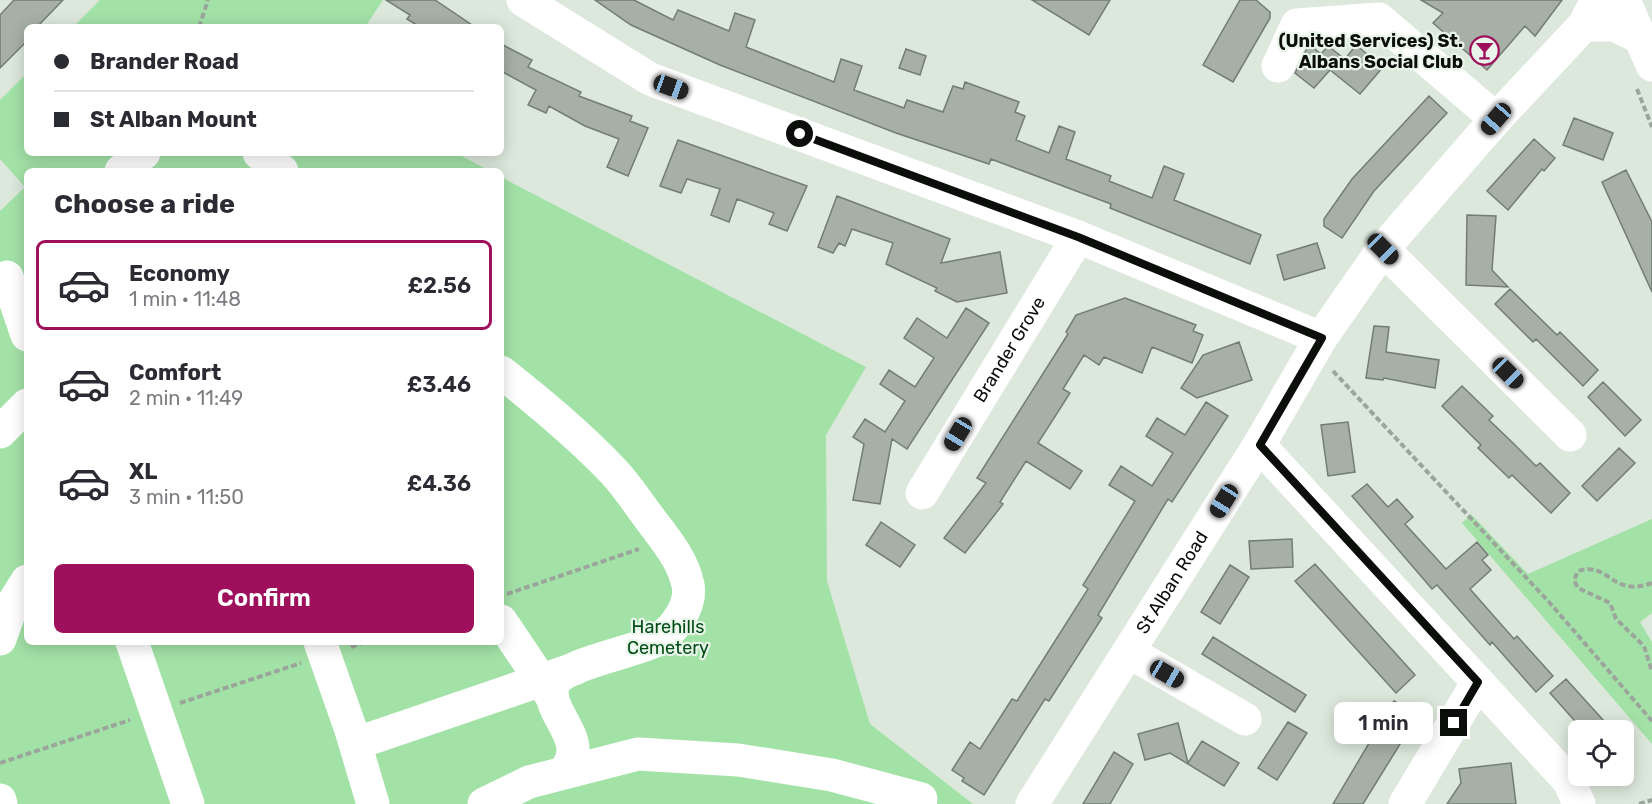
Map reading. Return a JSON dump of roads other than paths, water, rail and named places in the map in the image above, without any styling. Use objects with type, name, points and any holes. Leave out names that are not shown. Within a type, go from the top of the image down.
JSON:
[{"type":"main road","points":[[523,0],[650,79],[1078,237],[1318,344]]},
{"type":"main road","points":[[1624,0],[1642,61]]},
{"type":"main road","name":"St Alban Road","points":[[1032,804],[1260,445],[1318,344],[1383,249],[1588,13],[1614,25],[1642,61]]},
{"type":"main road","points":[[1278,66],[1297,25],[1379,19],[1496,119]]},
{"type":"main road","points":[[125,168],[140,156]]},
{"type":"main road","points":[[263,156],[278,168]]},
{"type":"main road","name":"Brander Grove","points":[[922,493],[1078,237]]},
{"type":"main road","points":[[1383,249],[1570,435]]},
{"type":"main road","points":[[12,271],[24,322]]},
{"type":"main road","points":[[351,730],[357,738],[366,740],[547,689],[553,686],[559,678],[576,669],[658,640],[674,627],[684,608],[688,588],[681,563],[615,473],[559,418],[504,374]]},
{"type":"main road","points":[[0,432],[24,408]]},
{"type":"main road","points":[[1260,445],[1569,781],[1579,804]]},
{"type":"main road","points":[[0,639],[12,605],[24,586]]},
{"type":"main road","points":[[504,625],[547,689],[568,732],[573,750],[566,772]]},
{"type":"main road","points":[[133,645],[188,804]]},
{"type":"main road","points":[[321,645],[351,730],[373,804]]},
{"type":"main road","points":[[1129,652],[1245,719]]},
{"type":"main road","points":[[1405,804],[1478,682]]},
{"type":"main road","points":[[484,804],[529,782],[638,754],[738,760],[832,775],[921,799],[920,804]]},
{"type":"main road","points":[[0,800],[1,804]]},
{"type":"place","name":"(United Services) St. Albans Social Club","points":[[1484,51]]},
{"type":"park label","name":"Harehills Cemetery","points":[[668,637]]}]
